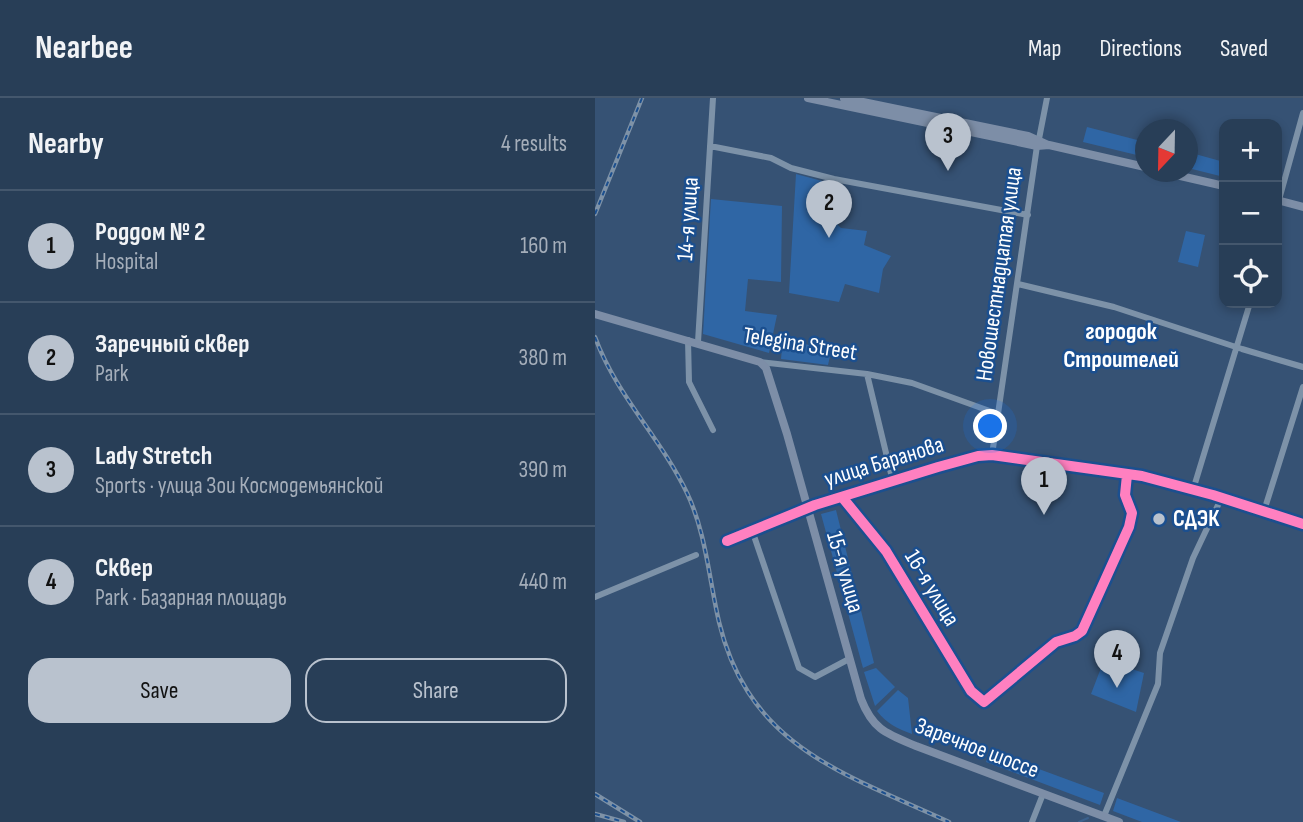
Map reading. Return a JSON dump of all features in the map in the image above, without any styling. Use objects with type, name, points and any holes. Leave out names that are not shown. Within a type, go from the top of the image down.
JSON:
[{"type":"main road","points":[[808,98],[1038,142]]},
{"type":"main road","points":[[844,98],[1135,165]]},
{"type":"main road","points":[[1198,180],[1219,185]]},
{"type":"main road","points":[[1282,203],[1303,207]]},
{"type":"main road","name":"Telegina Street","points":[[595,314],[760,362]]},
{"type":"main road","name":"15-я улица","points":[[760,362],[769,374],[854,675]]},
{"type":"main road","name":"Заречное шоссе","points":[[854,675],[871,720],[887,735],[1119,822]]},
{"type":"street","name":"14-я улица","points":[[698,342],[713,98]]},
{"type":"street","name":"Новошестнадцатая улица","points":[[992,455],[1038,142],[1048,98]]},
{"type":"street","points":[[1282,185],[1303,113]]},
{"type":"street","points":[[710,146],[771,158],[791,168],[827,177],[1028,215]]},
{"type":"street","points":[[1018,284],[1114,306],[1303,367]]},
{"type":"street","points":[[1193,489],[1248,308]]},
{"type":"street","points":[[688,340],[689,382],[713,430]]},
{"type":"street","name":"Telegina Street","points":[[760,362],[867,374],[912,383],[998,414]]},
{"type":"street","points":[[867,374],[893,482]]},
{"type":"street","points":[[1264,511],[1303,387]]},
{"type":"street","name":"улица Баранова","points":[[727,541],[807,507],[978,456],[992,455],[1127,474],[1193,489],[1303,524]]},
{"type":"street","name":"16-я улица","points":[[842,497],[886,551],[971,691],[984,702],[1056,642],[1082,631],[1129,527],[1132,513],[1125,495],[1127,474]]},
{"type":"street","points":[[1104,816],[1158,684],[1160,653],[1193,558],[1219,503],[1219,497]]},
{"type":"street","points":[[752,530],[799,668],[815,677],[849,659]]},
{"type":"street","points":[[595,597],[696,555]]},
{"type":"street","points":[[1032,822],[1043,794]]},
{"type":"shaded area","points":[[1087,127],[1135,139],[1135,155],[1083,142]]},
{"type":"shaded area","points":[[1198,155],[1219,161],[1219,176],[1198,170]]},
{"type":"shaded area","points":[[796,174],[837,185],[838,225],[841,228],[867,231],[864,245],[891,256],[883,269],[879,293],[845,284],[839,302],[789,293]]},
{"type":"shaded area","points":[[711,199],[782,206],[781,282],[748,279],[745,311],[777,315],[769,353],[703,334]]},
{"type":"shaded area","points":[[1186,231],[1205,235],[1198,267],[1178,262]]},
{"type":"shaded area","points":[[783,337],[831,352],[828,365],[781,359]]},
{"type":"shaded area","points":[[836,510],[874,663],[863,668],[821,514]]},
{"type":"shaded area","points":[[1104,660],[1144,673],[1136,712],[1091,694]]},
{"type":"shaded area","points":[[876,668],[895,687],[875,706],[864,672]]},
{"type":"shaded area","points":[[898,690],[908,698],[912,734],[893,725],[877,711]]},
{"type":"shaded area","points":[[990,751],[1104,793],[1100,805],[986,762]]},
{"type":"shaded area","points":[[1117,798],[1181,822],[1142,822],[1113,811]]},
{"type":"waterway","points":[[1079,822],[1088,818]]},
{"type":"railway","points":[[595,214],[642,98]]},
{"type":"railway","points":[[595,337],[626,397],[665,454],[687,493],[703,540],[719,622],[733,665],[753,699],[778,728],[806,751],[838,771],[949,822]]},
{"type":"railway","points":[[595,794],[640,822]]},
{"type":"railway","points":[[595,814],[624,822]]},
{"type":"cycle path","points":[[727,541],[815,505],[938,467],[992,455],[1142,476],[1303,524]]},
{"type":"cycle path","points":[[842,497],[886,551],[971,691],[984,702],[1056,642],[1082,631],[1129,527],[1132,513],[1125,495],[1127,475]]},
{"type":"place","name":"Lady Stretch","points":[[948,171]]},
{"type":"place","name":"Заречный сквер","points":[[829,238]]},
{"type":"place","name":"Роддом № 2","points":[[1044,515]]},
{"type":"place","name":"СДЭК","points":[[1159,519]]},
{"type":"place","name":"Сквер","points":[[1117,688]]},
{"type":"district","name":"городок Строителей","points":[[1121,345]]}]
